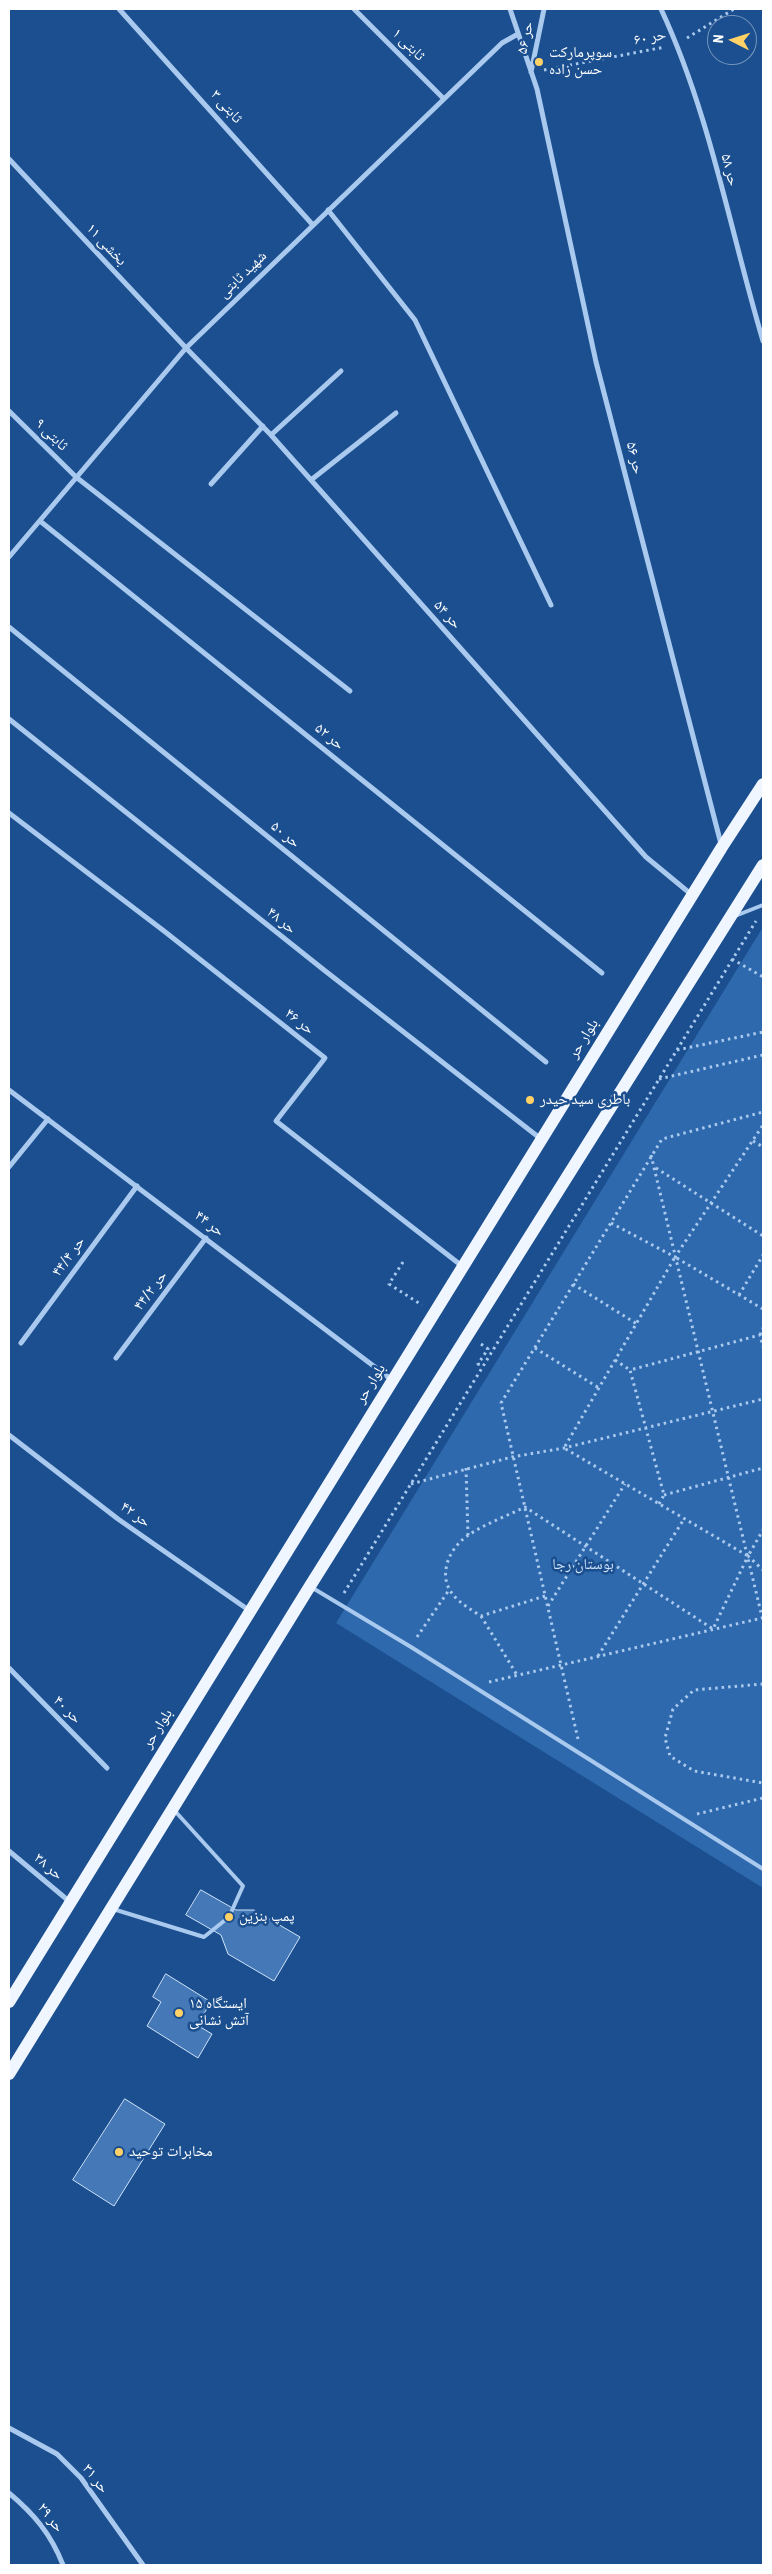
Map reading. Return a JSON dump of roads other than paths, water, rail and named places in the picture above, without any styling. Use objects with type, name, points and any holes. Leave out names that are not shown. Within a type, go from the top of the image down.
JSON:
[{"type":"main road","name":"بلوار حر","points":[[9,2002],[462,1266],[763,784]]},
{"type":"main road","points":[[9,2074],[310,1586],[763,865]]},
{"type":"street","name":"ثابتی ۳","points":[[119,9],[312,224]]},
{"type":"street","name":"ثابتی ۱","points":[[354,9],[444,99]]},
{"type":"street","name":"حر ۵۶","points":[[510,9],[537,89],[596,362],[722,847]]},
{"type":"street","name":"حر ۵۶","points":[[531,73],[544,9]]},
{"type":"street","name":"حر ۵۸","points":[[661,9],[678,45],[712,153],[763,341]]},
{"type":"street","name":"شهید ثابتی","points":[[9,557],[186,348],[312,224],[502,43],[518,34]]},
{"type":"street","name":"بخشی ۱۱","points":[[9,159],[186,348]]},
{"type":"street","points":[[328,210],[415,320],[551,605]]},
{"type":"street","name":"حر ۵۴","points":[[186,348],[263,426],[646,857],[692,895]]},
{"type":"street","points":[[271,435],[341,372]]},
{"type":"street","name":"ثابتی ۹","points":[[9,411],[76,477],[350,692]]},
{"type":"street","points":[[311,480],[396,413]]},
{"type":"street","points":[[211,484],[263,426]]},
{"type":"street","name":"حر ۵۲","points":[[40,521],[602,973]]},
{"type":"street","points":[[9,545],[15,550]]},
{"type":"street","name":"حر ۵۰","points":[[9,627],[546,1062]]},
{"type":"street","name":"حر ۴۸","points":[[9,719],[324,970],[541,1139]]},
{"type":"street","name":"حر ۴۶","points":[[9,813],[164,931],[325,1058],[276,1121],[462,1266]]},
{"type":"street","name":"حر ۴۴","points":[[9,1090],[392,1380]]},
{"type":"street","points":[[9,1167],[48,1119]]},
{"type":"street","name":"حر ۴۴/۴","points":[[21,1343],[137,1186]]},
{"type":"street","name":"حر ۴۴/۲","points":[[116,1358],[206,1238]]},
{"type":"street","name":"حر ۴۲","points":[[9,1435],[118,1519],[250,1611]]},
{"type":"street","name":"حر ۴۰","points":[[9,1668],[107,1768]]},
{"type":"street","name":"حر ۳۸","points":[[9,1852],[70,1903]]},
{"type":"street","name":"حر ۳۱","points":[[9,2428],[57,2454],[81,2478],[143,2565]]},
{"type":"street","name":"حر ۲۹","points":[[9,2493],[28,2508],[54,2542],[63,2565]]},
{"type":"lane","points":[[730,918],[763,906]]},
{"type":"lane","points":[[310,1586],[411,1646],[763,1869]]},
{"type":"lane","points":[[111,1908],[204,1937],[229,1917],[243,1886],[173,1809]]},
{"type":"place","name":"سوپرمارکت حسن زاده","points":[[539,62]]},
{"type":"place","name":"باطری سید حیدر","points":[[530,1100]]},
{"type":"place","name":"پمپ بنزین","points":[[229,1917]]},
{"type":"place","name":"ایستگاه ۱۵ آتش نشانی","points":[[179,2013]]},
{"type":"place","name":"مخابرات توحید","points":[[119,2152]]},
{"type":"park label","name":"بوستان رجا","points":[[583,1565]]}]
